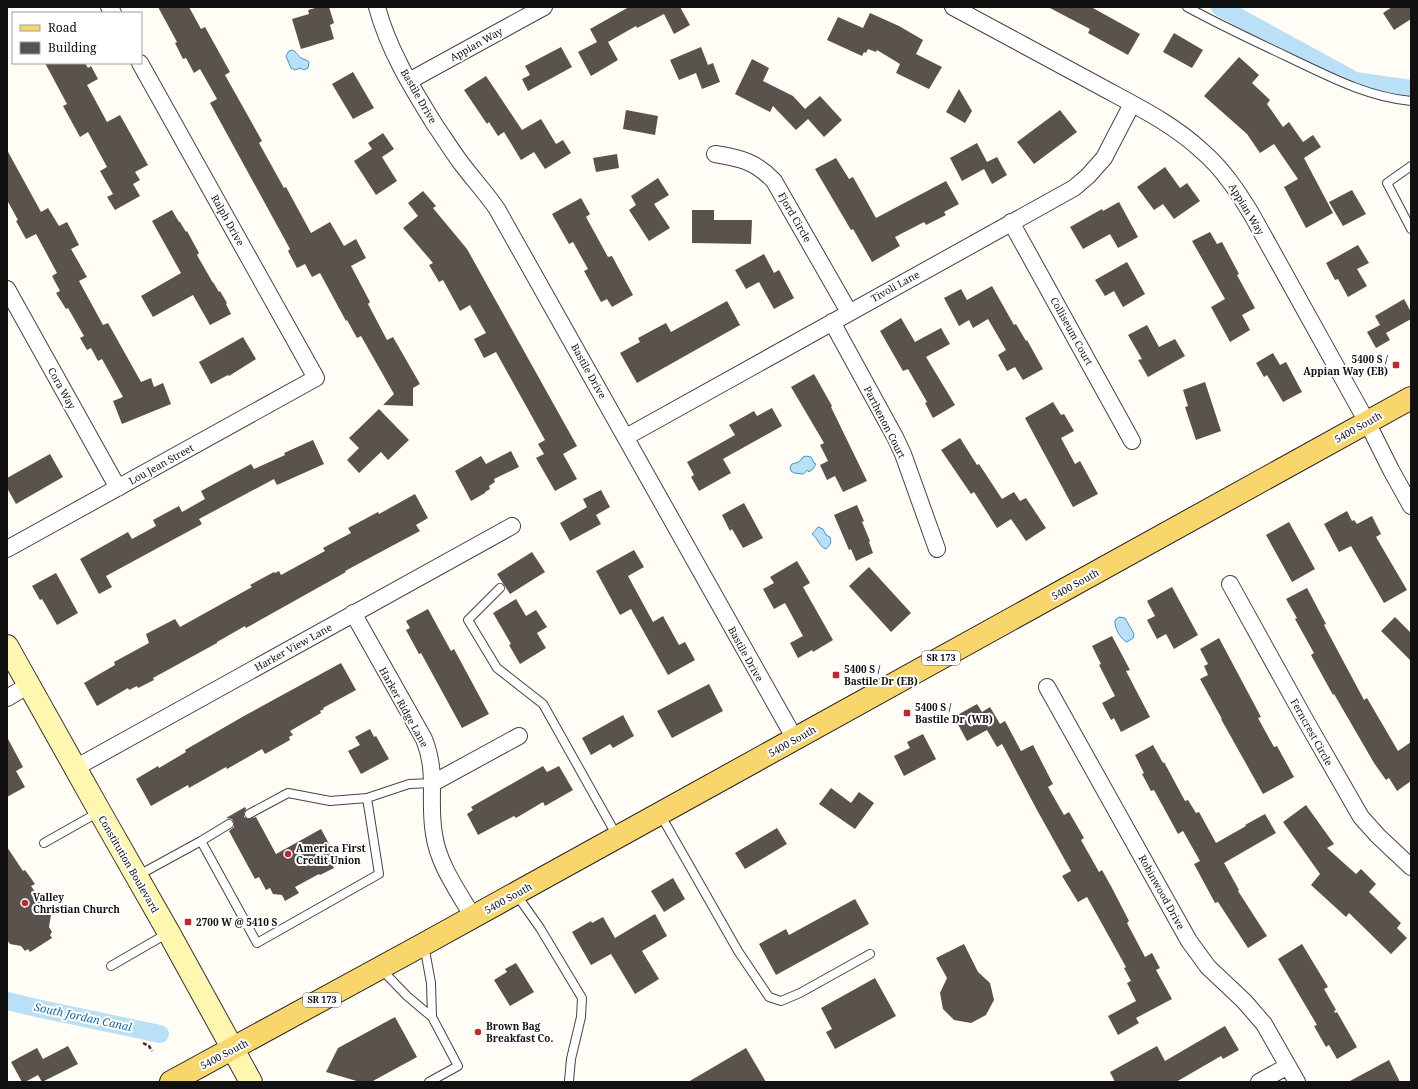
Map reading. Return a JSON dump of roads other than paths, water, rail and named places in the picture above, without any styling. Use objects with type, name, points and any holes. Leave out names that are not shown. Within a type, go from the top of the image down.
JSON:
[{"type":"main road","name":"5400 South","points":[[171,1082],[381,968],[1411,398]]},
{"type":"main road","name":"Constitution Boulevard","points":[[7,646],[169,933],[251,1082]]},
{"type":"street","name":"Bastile Drive","points":[[377,7],[387,38],[409,81],[450,148],[497,209],[794,739]]},
{"type":"street","name":"Appian Way","points":[[409,81],[544,7]]},
{"type":"street","name":"Appian Way","points":[[953,7],[1132,104],[1180,132],[1204,152],[1240,194],[1367,422],[1411,506]]},
{"type":"street","name":"Ralph Drive","points":[[141,64],[316,378]]},
{"type":"street","name":"Tivoli Lane","points":[[626,437],[848,312],[1074,188],[1088,176],[1104,158],[1132,104]]},
{"type":"street","name":"Fjord Circle","points":[[715,154],[734,157],[752,163],[764,171],[774,181],[848,312]]},
{"type":"street","name":"Colliseum Court","points":[[1011,222],[1132,441]]},
{"type":"street","name":"Cora Way","points":[[7,289],[118,488]]},
{"type":"street","name":"Parthenon Court","points":[[832,322],[903,454],[937,549]]},
{"type":"street","name":"Lou Jean Street","points":[[7,549],[316,378]]},
{"type":"street","name":"Harker View Lane","points":[[75,768],[512,526]]},
{"type":"street","name":"Ferncrest Circle","points":[[1230,584],[1361,817],[1411,868]]},
{"type":"street","name":"Harker Ridge Lane","points":[[353,614],[424,739],[429,752],[432,767],[432,815],[434,834],[439,855],[473,917]]},
{"type":"street","points":[[7,698],[29,685]]},
{"type":"street","name":"Robinwood Drive","points":[[1048,687],[1189,941],[1208,968],[1244,1001],[1264,1024],[1297,1082]]},
{"type":"street","points":[[433,783],[519,736]]},
{"type":"street","points":[[1259,1082],[1288,1066]]},
{"type":"lane","points":[[1188,7],[1240,34],[1363,91],[1395,99],[1411,100]]},
{"type":"lane","points":[[1411,166],[1387,183],[1411,229]]},
{"type":"lane","points":[[500,588],[468,620],[497,668],[543,704],[618,837]]},
{"type":"lane","points":[[249,814],[288,793],[330,802],[367,798],[409,784],[433,783]]},
{"type":"lane","points":[[201,841],[257,943],[379,874],[367,798]]},
{"type":"lane","points":[[44,843],[100,812]]},
{"type":"lane","points":[[660,814],[738,951],[769,997],[781,1001],[794,996],[870,954]]},
{"type":"lane","points":[[137,876],[229,824]]},
{"type":"lane","points":[[515,894],[540,928],[582,998],[580,1017],[571,1059],[569,1082]]},
{"type":"lane","points":[[111,966],[169,933]]},
{"type":"lane","points":[[424,944],[431,982],[432,1017]]},
{"type":"lane","points":[[381,968],[408,996],[432,1017],[458,1066],[429,1082]]},
{"type":"water","points":[[292,50],[301,58],[309,62],[308,68],[304,70],[300,68],[295,70],[291,68],[286,56],[289,51]]},
{"type":"water","points":[[806,456],[811,457],[816,464],[813,469],[809,472],[808,470],[803,474],[794,473],[791,471],[790,468],[792,464],[799,462]]},
{"type":"water","points":[[818,527],[823,529],[826,535],[830,537],[831,540],[829,546],[826,549],[812,534]]},
{"type":"water","points":[[1119,617],[1125,618],[1134,634],[1133,638],[1127,642],[1120,636],[1115,623],[1115,620]]},
{"type":"waterway","points":[[1220,7],[1355,81],[1411,89]]},
{"type":"waterway","name":"South Jordan Canal","points":[[7,1001],[160,1034]]},
{"type":"place","name":"5400 S / Appian Way (EB)","points":[[1396,365]]},
{"type":"place","name":"5400 S / Bastile Dr (EB)","points":[[836,675]]},
{"type":"place","name":"5400 S / Bastile Dr (WB)","points":[[907,713]]},
{"type":"place","name":"America First Credit Union","points":[[288,854]]},
{"type":"place","name":"Valley Christian Church","points":[[25,903]]},
{"type":"place","name":"2700 W @ 5410 S","points":[[188,922]]},
{"type":"place","name":"Brown Bag Breakfast Co.","points":[[478,1032]]}]
